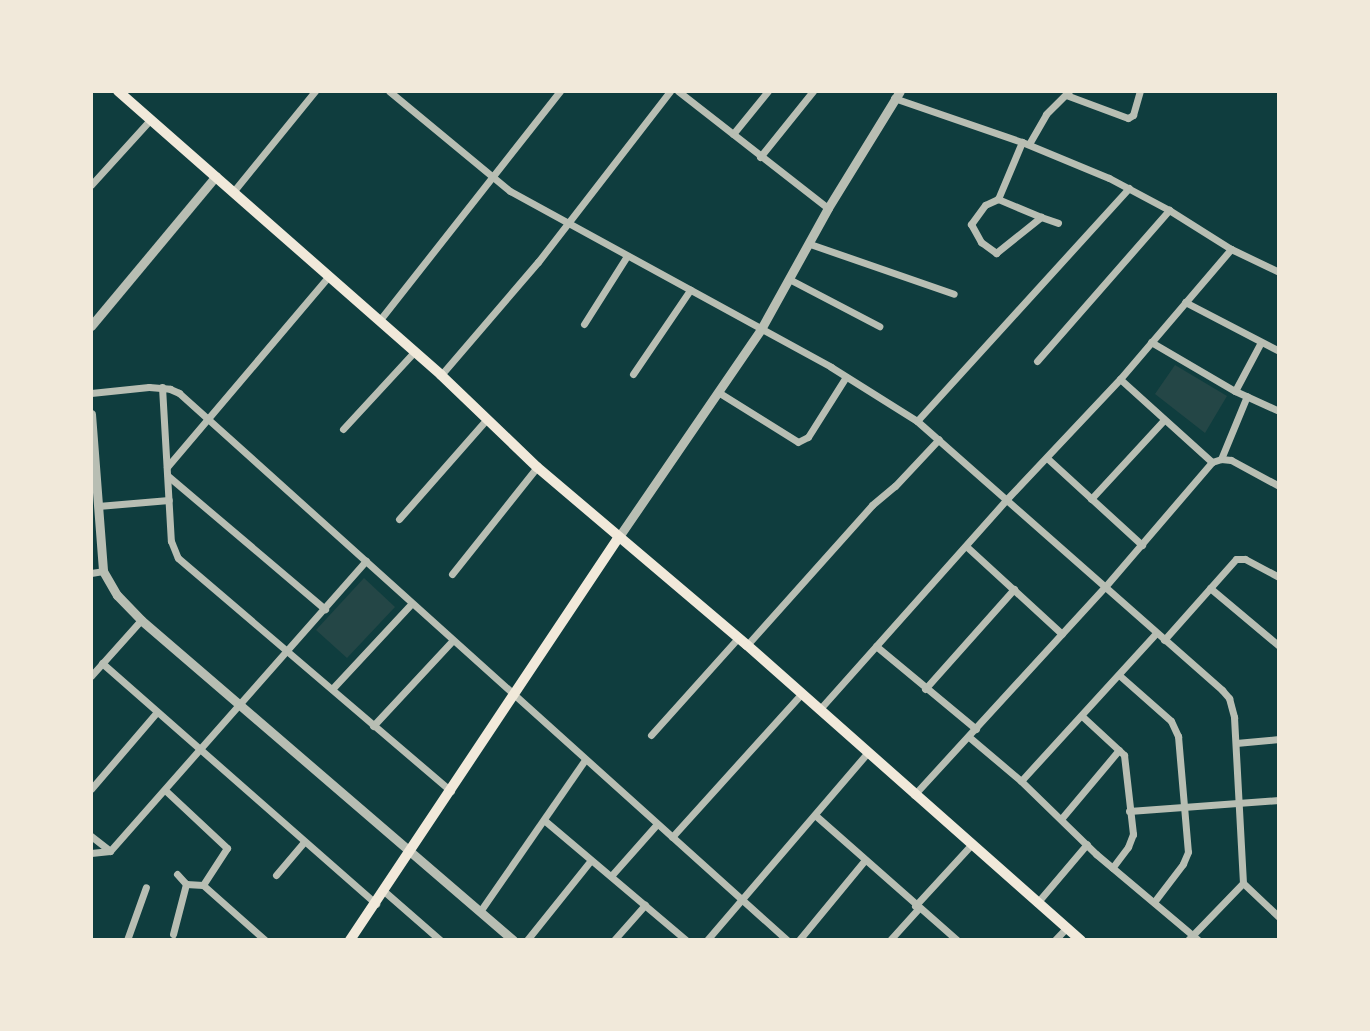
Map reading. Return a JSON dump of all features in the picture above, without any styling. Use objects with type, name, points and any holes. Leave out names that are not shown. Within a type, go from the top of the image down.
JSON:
[{"type":"main road","points":[[118,91],[441,375],[537,467],[747,645],[1081,940]]},
{"type":"main road","points":[[350,940],[385,892],[618,538]]},
{"type":"street","points":[[233,192],[315,91]]},
{"type":"street","points":[[388,91],[494,179],[566,222],[761,328],[917,421],[1229,698],[1236,743],[1243,883],[1279,917]]},
{"type":"street","points":[[379,321],[494,179],[560,91]]},
{"type":"street","points":[[441,375],[538,262],[566,222],[670,91]]},
{"type":"street","points":[[678,91],[828,208]]},
{"type":"street","points":[[688,99],[694,91]]},
{"type":"street","points":[[733,134],[768,91]]},
{"type":"street","points":[[760,156],[813,91]]},
{"type":"street","points":[[1041,217],[999,251],[994,252],[981,242],[971,224],[985,205],[998,199],[1025,143],[1046,114],[1068,93],[1128,118],[1133,115],[1140,91]]},
{"type":"street","points":[[618,538],[761,328],[828,208],[897,95],[1025,143],[1129,188],[1231,249],[1279,272]]},
{"type":"street","points":[[91,185],[150,120]]},
{"type":"street","points":[[91,326],[216,176]]},
{"type":"street","points":[[917,421],[1129,188]]},
{"type":"street","points":[[998,199],[1058,223]]},
{"type":"street","points":[[1037,361],[1169,210]]},
{"type":"street","points":[[810,244],[954,294]]},
{"type":"street","points":[[819,710],[1005,501],[1120,379],[1231,249]]},
{"type":"street","points":[[584,324],[627,256]]},
{"type":"street","points":[[167,467],[328,277]]},
{"type":"street","points":[[789,279],[879,326]]},
{"type":"street","points":[[633,374],[690,290]]},
{"type":"street","points":[[1185,302],[1279,351]]},
{"type":"street","points":[[1151,342],[1235,391],[1279,411]]},
{"type":"street","points":[[1235,391],[1261,342]]},
{"type":"street","points":[[342,429],[414,352]]},
{"type":"street","points":[[718,392],[798,442],[808,437],[846,377]]},
{"type":"street","points":[[1120,379],[1163,421],[1212,462]]},
{"type":"street","points":[[162,387],[171,541],[178,558],[451,791]]},
{"type":"street","points":[[91,393],[162,387],[179,393],[366,561],[451,642],[787,940]]},
{"type":"street","points":[[1221,459],[1247,396]]},
{"type":"street","points":[[91,414],[103,571],[117,594],[141,620],[243,704],[513,940]]},
{"type":"street","points":[[399,519],[486,421]]},
{"type":"street","points":[[1091,499],[1163,421]]},
{"type":"street","points":[[747,645],[872,505],[895,486],[939,439]]},
{"type":"street","points":[[1047,458],[1142,545]]},
{"type":"street","points":[[914,795],[1104,589],[1212,462],[1231,460],[1279,486]]},
{"type":"street","points":[[452,574],[537,467]]},
{"type":"street","points":[[167,476],[325,609]]},
{"type":"street","points":[[98,506],[169,500]]},
{"type":"street","points":[[966,545],[1062,634]]},
{"type":"street","points":[[1164,640],[1231,563],[1240,558],[1279,577]]},
{"type":"street","points":[[91,853],[110,851],[243,704],[366,561]]},
{"type":"street","points":[[91,573],[103,571]]},
{"type":"street","points":[[1209,588],[1279,646]]},
{"type":"street","points":[[925,689],[1014,589]]},
{"type":"street","points":[[332,689],[410,605]]},
{"type":"street","points":[[91,676],[141,620]]},
{"type":"street","points":[[1021,781],[1083,717],[1156,633]]},
{"type":"street","points":[[651,735],[738,638]]},
{"type":"street","points":[[373,726],[451,642]]},
{"type":"street","points":[[876,646],[976,729]]},
{"type":"street","points":[[102,663],[303,843],[376,904]]},
{"type":"street","points":[[1119,675],[1176,729],[1186,860],[1154,902]]},
{"type":"street","points":[[673,837],[801,694]]},
{"type":"street","points":[[91,789],[157,712]]},
{"type":"street","points":[[1083,717],[1119,750],[1125,761],[1132,839],[1112,868]]},
{"type":"street","points":[[969,737],[1193,938],[1243,883]]},
{"type":"street","points":[[1236,743],[1279,738]]},
{"type":"street","points":[[1061,819],[1119,750]]},
{"type":"street","points":[[707,940],[744,900],[867,753]]},
{"type":"street","points":[[481,910],[585,760]]},
{"type":"street","points":[[165,790],[227,848],[203,885]]},
{"type":"street","points":[[1129,811],[1279,800]]},
{"type":"street","points":[[815,815],[957,940]]},
{"type":"street","points":[[544,820],[686,940]]},
{"type":"street","points":[[611,876],[657,824]]},
{"type":"street","points":[[91,835],[110,851]]},
{"type":"street","points":[[276,875],[303,843]]},
{"type":"street","points":[[1037,903],[1087,844]]},
{"type":"street","points":[[890,940],[971,845]]},
{"type":"street","points":[[527,940],[592,860]]},
{"type":"street","points":[[799,940],[865,860]]},
{"type":"street","points":[[177,874],[186,884],[203,885],[265,940]]},
{"type":"street","points":[[173,934],[186,884]]},
{"type":"street","points":[[127,940],[146,887]]},
{"type":"street","points":[[385,892],[440,940]]},
{"type":"street","points":[[614,940],[645,905]]},
{"type":"street","points":[[1055,940],[1066,928]]},
{"type":"shaded area","points":[[1175,365],[1227,396],[1205,433],[1155,394]]},
{"type":"shaded area","points":[[364,578],[395,607],[347,658],[316,630]]}]
